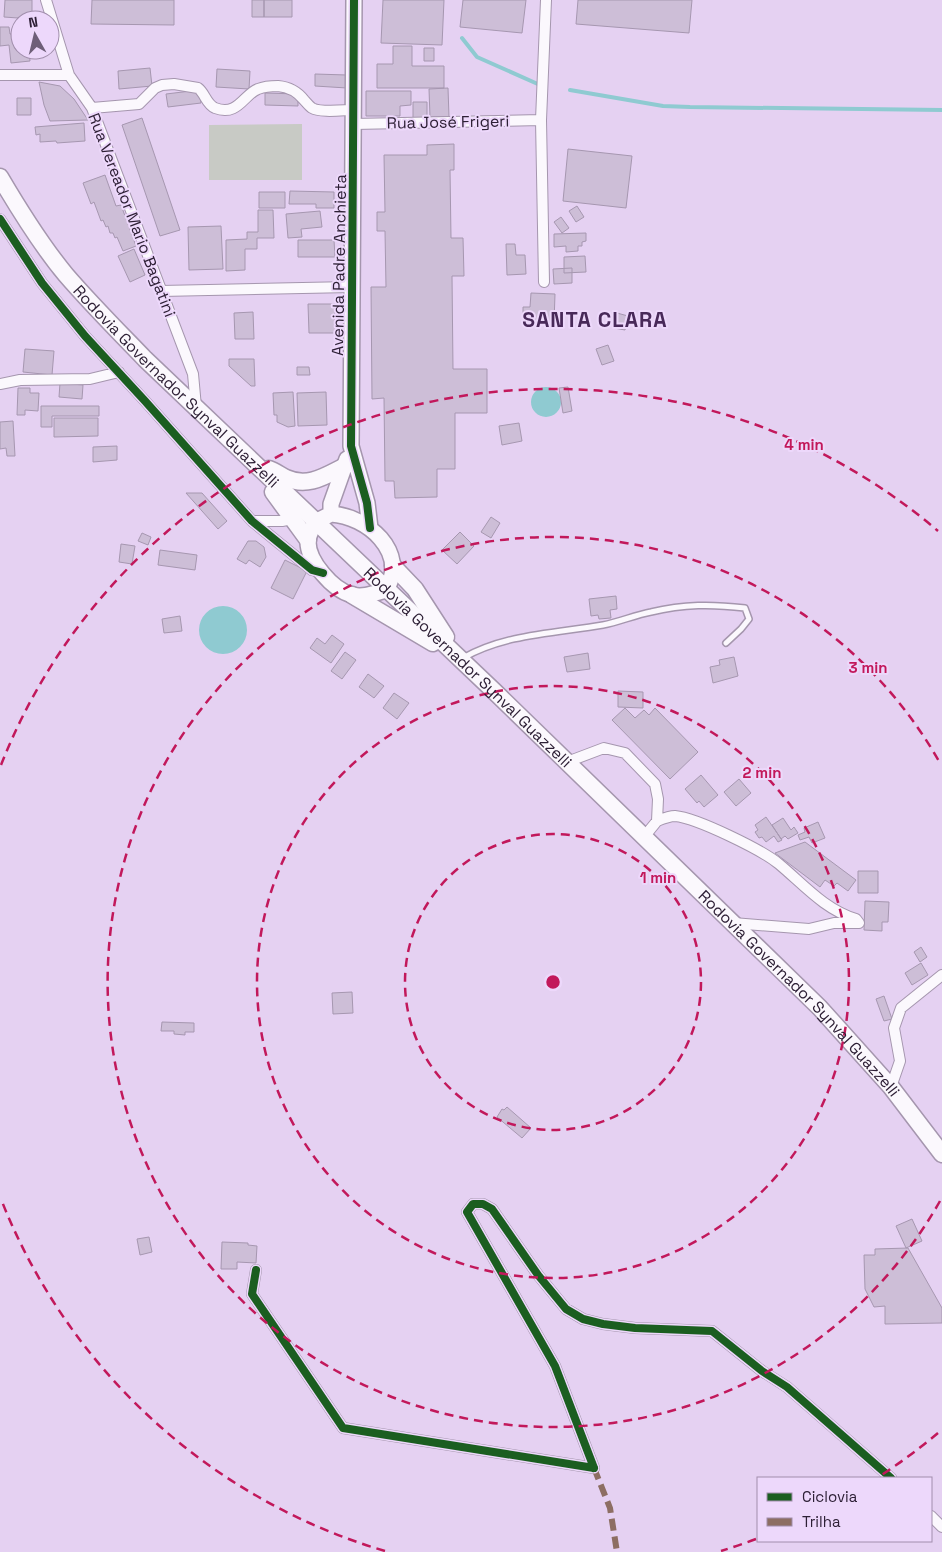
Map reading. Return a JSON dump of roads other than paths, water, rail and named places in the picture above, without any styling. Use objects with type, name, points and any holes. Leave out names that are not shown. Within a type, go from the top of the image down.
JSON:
[{"type":"main road","name":"Rodovia Governador Synval Guazzelli","points":[[0,177],[38,238],[66,275],[145,358],[567,762],[820,1008],[891,1087],[942,1154]]},
{"type":"main road","points":[[259,466],[302,483],[313,482],[345,466]]},
{"type":"main road","points":[[259,466],[272,490],[308,540]]},
{"type":"main road","points":[[393,566],[415,590],[461,660]]},
{"type":"main road","points":[[352,595],[461,660]]},
{"type":"street","name":"Rua Vereador Mario Bagatini","points":[[46,0],[69,75],[92,108],[193,374],[196,407]]},
{"type":"street","name":"Avenida Padre Anchieta","points":[[354,0],[351,446],[367,503],[370,528]]},
{"type":"street","points":[[544,282],[541,120],[546,0]]},
{"type":"street","points":[[0,75],[69,75]]},
{"type":"street","name":"Rua José Frigeri","points":[[92,108],[139,104],[155,88],[174,84],[198,88],[207,101],[215,108],[234,108],[243,103],[258,88],[276,86],[290,88],[299,93],[311,108],[354,117],[541,120]]},
{"type":"street","points":[[0,220],[42,282],[85,336],[252,521],[312,570],[323,574]]},
{"type":"street","points":[[161,291],[351,287]]},
{"type":"street","points":[[0,384],[20,380],[90,379],[119,372]]},
{"type":"street","name":"Avenida Padre Anchieta","points":[[331,514],[331,504],[351,446]]},
{"type":"street","points":[[331,514],[344,514],[370,528],[383,540],[388,548],[393,566],[392,580],[386,590],[364,596],[352,595],[339,589],[323,574],[311,554],[308,540],[315,522],[331,514]]},
{"type":"street","points":[[252,521],[292,519]]},
{"type":"street","points":[[567,762],[604,748],[625,753],[655,784],[658,799],[657,821]]},
{"type":"street","points":[[644,837],[657,821],[674,816],[692,820],[736,838],[777,862],[813,894],[845,916],[856,919],[858,923],[834,923],[809,929],[733,923]]},
{"type":"street","points":[[891,1087],[900,1062],[894,1028],[901,1008],[942,975]]},
{"type":"street","points":[[256,1270],[252,1294],[343,1428],[594,1468],[555,1366],[467,1212],[473,1204],[482,1204],[492,1210],[538,1275],[566,1309],[584,1319],[603,1324],[634,1328],[712,1331],[762,1371],[787,1387],[890,1477]]},
{"type":"street","points":[[932,1517],[942,1526]]},
{"type":"lane","points":[[461,660],[478,650],[508,640],[606,624],[651,612],[688,605],[722,605],[745,608],[748,619],[741,629],[726,643]]},
{"type":"waterway","points":[[462,38],[477,57],[540,85]]},
{"type":"waterway","points":[[570,90],[663,106],[942,110]]},
{"type":"district","name":"SANTA CLARA","points":[[595,319]]}]
